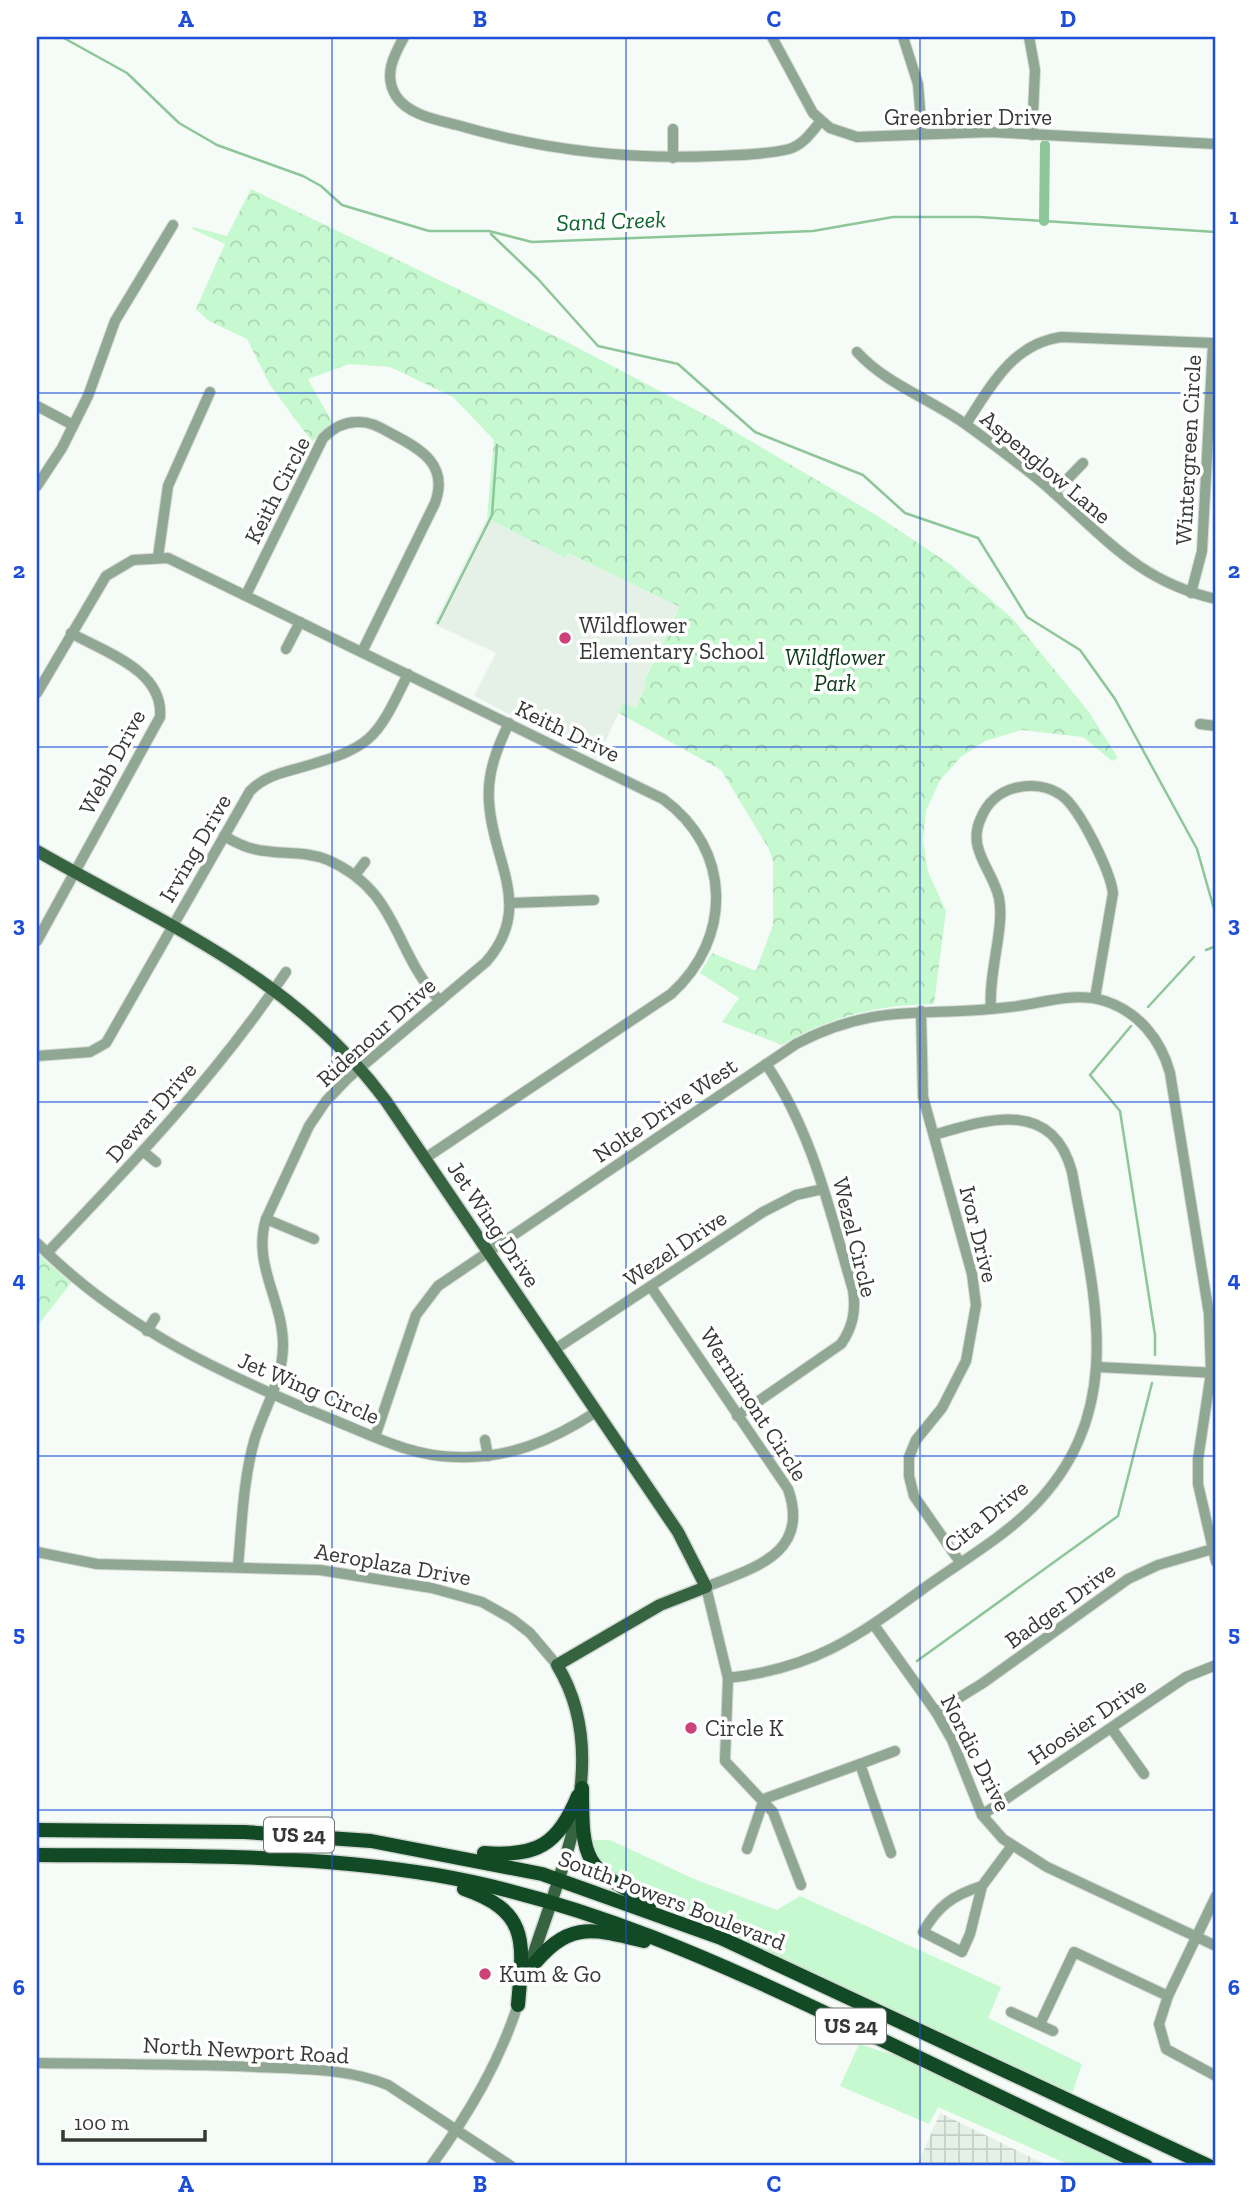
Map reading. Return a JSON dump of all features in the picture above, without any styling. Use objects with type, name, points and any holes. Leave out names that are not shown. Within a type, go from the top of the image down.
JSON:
[{"type":"highway","points":[[410,1846],[500,1854],[537,1849],[547,1844],[567,1824],[582,1788]]},
{"type":"highway","points":[[582,1788],[582,1840],[589,1860],[597,1870],[629,1891],[721,1938]]},
{"type":"highway","name":"South Powers Boulevard","points":[[37,1830],[244,1832],[410,1846],[557,1879],[721,1938],[1209,2166]]},
{"type":"highway","name":"South Powers Boulevard","points":[[37,1855],[259,1858],[395,1869],[498,1888],[550,1902],[641,1931],[724,1965],[1146,2166]]},
{"type":"highway","points":[[395,1869],[483,1895],[510,1915],[522,1941],[518,2005]]},
{"type":"highway","points":[[529,1970],[555,1941],[586,1930],[663,1945],[724,1965]]},
{"type":"main road","name":"Jet Wing Drive","points":[[37,851],[172,926],[274,988],[307,1014],[360,1069],[678,1532],[706,1587]]},
{"type":"main road","name":"Wernimont Circle","points":[[557,1665],[660,1605],[706,1587]]},
{"type":"main road","name":"Aeroplaza Drive","points":[[529,1970],[582,1788],[584,1765],[581,1721],[569,1684],[557,1665]]},
{"type":"street","points":[[404,37],[391,62],[390,79],[394,92],[408,107],[431,117],[511,140],[587,153],[673,158],[789,149],[803,141],[820,122],[772,37]]},
{"type":"street","points":[[903,37],[918,84],[922,134]]},
{"type":"street","points":[[1029,37],[1035,70],[1032,135]]},
{"type":"street","points":[[383,98],[394,92]]},
{"type":"street","name":"Greenbrier Drive","points":[[820,122],[857,137],[922,134],[1032,135],[1216,144]]},
{"type":"street","points":[[673,129],[673,158]]},
{"type":"street","points":[[37,486],[54,462],[95,380],[115,321],[173,225]]},
{"type":"street","name":"Wintergreen Circle","points":[[966,424],[1011,360],[1040,342],[1061,337],[1213,343],[1212,430],[1202,551],[1191,593]]},
{"type":"street","name":"Aspenglow Lane","points":[[857,352],[871,368],[966,424],[1054,493],[1122,556],[1191,593],[1216,599]]},
{"type":"street","points":[[158,557],[168,486],[210,392]]},
{"type":"street","points":[[37,406],[73,425]]},
{"type":"street","name":"Keith Circle","points":[[246,595],[323,438],[346,423],[377,426],[428,454],[438,472],[439,483],[435,503],[362,652]]},
{"type":"street","points":[[1054,493],[1083,463]]},
{"type":"street","name":"Keith Drive","points":[[37,693],[106,576],[123,564],[158,557],[180,562],[509,723],[663,799],[683,816],[702,843],[712,867],[716,893],[715,920],[700,961],[671,994],[424,1159]]},
{"type":"street","points":[[286,649],[300,622]]},
{"type":"street","name":"Webb Drive","points":[[37,941],[156,728],[161,707],[156,689],[141,673],[71,633]]},
{"type":"street","name":"Irving Drive","points":[[37,1056],[90,1052],[106,1043],[224,836],[257,784],[273,776],[347,754],[372,737],[386,720],[408,674]]},
{"type":"street","name":"Ridenour Drive","points":[[238,1566],[243,1498],[251,1456],[272,1395],[283,1344],[262,1256],[261,1245],[267,1219],[313,1119],[336,1089],[496,951],[509,921],[510,904],[488,799],[492,765],[509,723]]},
{"type":"street","points":[[1200,724],[1216,726]]},
{"type":"street","points":[[991,1009],[990,975],[999,903],[978,852],[976,835],[988,805],[1001,793],[1022,786],[1043,788],[1068,801],[1081,820],[1111,881],[1113,893],[1095,998],[1123,1009],[1140,1021],[1158,1041],[1168,1064],[1209,1314],[1213,1373],[1198,1472],[1200,1499],[1216,1562]]},
{"type":"street","points":[[224,836],[251,849],[315,856],[355,875],[375,892],[388,910],[412,966],[439,1001]]},
{"type":"street","points":[[355,875],[365,862]]},
{"type":"street","points":[[510,904],[594,900]]},
{"type":"street","name":"Dewar Drive","points":[[47,1253],[144,1152],[192,1097],[286,972]]},
{"type":"street","name":"Nolte Drive West","points":[[375,1437],[423,1303],[438,1286],[766,1064],[814,1035],[847,1022],[883,1013],[991,1009],[1065,998],[1095,998]]},
{"type":"street","name":"Ivor Drive","points":[[921,1011],[922,1088],[972,1274],[976,1305],[966,1361],[942,1408],[916,1440],[909,1457],[909,1476],[914,1496],[960,1562]]},
{"type":"street","name":"Wezel Circle","points":[[737,1416],[830,1353],[848,1334],[855,1311],[853,1290],[808,1137],[794,1107],[766,1064]]},
{"type":"street","name":"Cita Drive","points":[[728,1678],[794,1667],[833,1650],[874,1625],[1020,1518],[1057,1479],[1073,1454],[1086,1423],[1098,1367],[1098,1334],[1072,1172],[1064,1150],[1041,1128],[1013,1118],[987,1119],[934,1135]]},
{"type":"street","points":[[144,1152],[156,1162]]},
{"type":"street","name":"Wezel Drive","points":[[554,1350],[774,1206],[796,1195],[823,1189]]},
{"type":"street","points":[[267,1219],[314,1239]]},
{"type":"street","name":"Jet Wing Circle","points":[[37,1243],[105,1302],[147,1331],[206,1365],[375,1437],[439,1456],[488,1456],[543,1442],[596,1412]]},
{"type":"street","name":"Wernimont Circle","points":[[651,1287],[788,1489],[793,1522],[786,1542],[766,1562],[706,1587]]},
{"type":"street","points":[[147,1331],[155,1318]]},
{"type":"street","points":[[1098,1367],[1213,1373]]},
{"type":"street","points":[[485,1440],[488,1456]]},
{"type":"street","name":"Badger Drive","points":[[936,1712],[983,1683],[1128,1579],[1148,1568],[1214,1548]]},
{"type":"street","name":"Aeroplaza Drive","points":[[37,1552],[97,1564],[238,1566],[338,1572],[464,1596],[512,1619],[530,1633],[557,1665]]},
{"type":"street","name":"Jet Wing Drive","points":[[706,1587],[728,1678],[725,1761],[764,1799]]},
{"type":"street","name":"Nordic Drive","points":[[874,1625],[936,1712],[952,1740],[982,1815],[1011,1847],[1216,1946]]},
{"type":"street","name":"Hoosier Drive","points":[[982,1815],[1186,1677],[1216,1665]]},
{"type":"street","points":[[1112,1728],[1144,1774]]},
{"type":"street","points":[[764,1799],[895,1751]]},
{"type":"street","points":[[860,1764],[891,1853]]},
{"type":"street","points":[[747,1849],[764,1799]]},
{"type":"street","points":[[764,1799],[773,1812],[800,1885]]},
{"type":"street","points":[[982,1886],[937,1909],[923,1933],[962,1952],[970,1934],[982,1886],[1011,1847]]},
{"type":"street","points":[[1216,1896],[1168,1996],[1159,2024],[1166,2049],[1216,2076]]},
{"type":"street","points":[[1040,2024],[1074,1952],[1168,1996]]},
{"type":"street","name":"Aeroplaza Drive","points":[[431,2166],[457,2130],[494,2066],[529,1970]]},
{"type":"street","points":[[1011,2012],[1054,2031]]},
{"type":"street","name":"North Newport Road","points":[[37,2063],[188,2064],[340,2071],[388,2085],[511,2166]]},
{"type":"shaded area","name":"Wildflower Elementary School","points":[[487,518],[565,558],[568,553],[680,607],[644,680],[646,683],[636,708],[623,704],[597,759],[474,696],[496,653],[434,624]]},
{"type":"shaded area","points":[[940,2113],[1049,2166],[917,2166]]},
{"type":"green space","name":"Wildflower Park","points":[[251,189],[563,340],[715,420],[876,515],[951,565],[1013,619],[1089,712],[1118,758],[1112,761],[1083,737],[1021,730],[985,741],[961,757],[940,780],[926,811],[923,840],[928,872],[946,911],[934,1004],[893,1007],[855,1014],[818,1026],[782,1045],[722,1022],[739,998],[700,973],[712,953],[756,971],[773,925],[773,861],[769,849],[721,770],[619,713],[623,703],[636,708],[646,684],[644,681],[680,607],[568,553],[565,558],[487,518],[494,440],[453,397],[390,367],[349,364],[308,379],[332,422],[312,442],[270,385],[247,339],[209,321],[196,309],[225,244],[192,229],[193,227],[227,236]]},
{"type":"green space","points":[[37,1253],[71,1283],[37,1326]]},
{"type":"green space","points":[[582,1840],[610,1840],[694,1879],[777,1910],[800,1896],[1001,1987],[988,2018],[1082,2064],[1073,2091],[1057,2095],[721,1938],[615,1883]]},
{"type":"green space","points":[[859,2044],[953,2074],[1146,2166],[1072,2166],[938,2107],[929,2124],[840,2086]]},
{"type":"waterway","name":"Sand Creek","points":[[62,37],[127,73],[179,123],[217,145],[303,176],[321,186],[342,205],[429,231],[489,231],[532,242],[813,231],[893,217],[979,217],[1216,232]]},
{"type":"waterway","points":[[1044,221],[1045,145]]},
{"type":"waterway","points":[[491,234],[538,279],[598,346],[678,364],[755,432],[863,475],[905,513],[978,538],[1027,617],[1080,650],[1115,699],[1197,849],[1216,916]]},
{"type":"waterway","points":[[438,623],[492,515],[497,445]]},
{"type":"waterway","points":[[1206,950],[1216,946]]},
{"type":"waterway","points":[[1148,1007],[1194,957]]},
{"type":"waterway","points":[[1131,1026],[1090,1075],[1120,1111],[1155,1335],[1155,1355]]},
{"type":"waterway","points":[[917,1661],[1118,1516],[1152,1383]]},
{"type":"place","name":"Wildflower Elementary School","points":[[565,638]]},
{"type":"place","name":"Circle K","points":[[691,1728]]},
{"type":"place","name":"Kum & Go","points":[[485,1974]]}]
